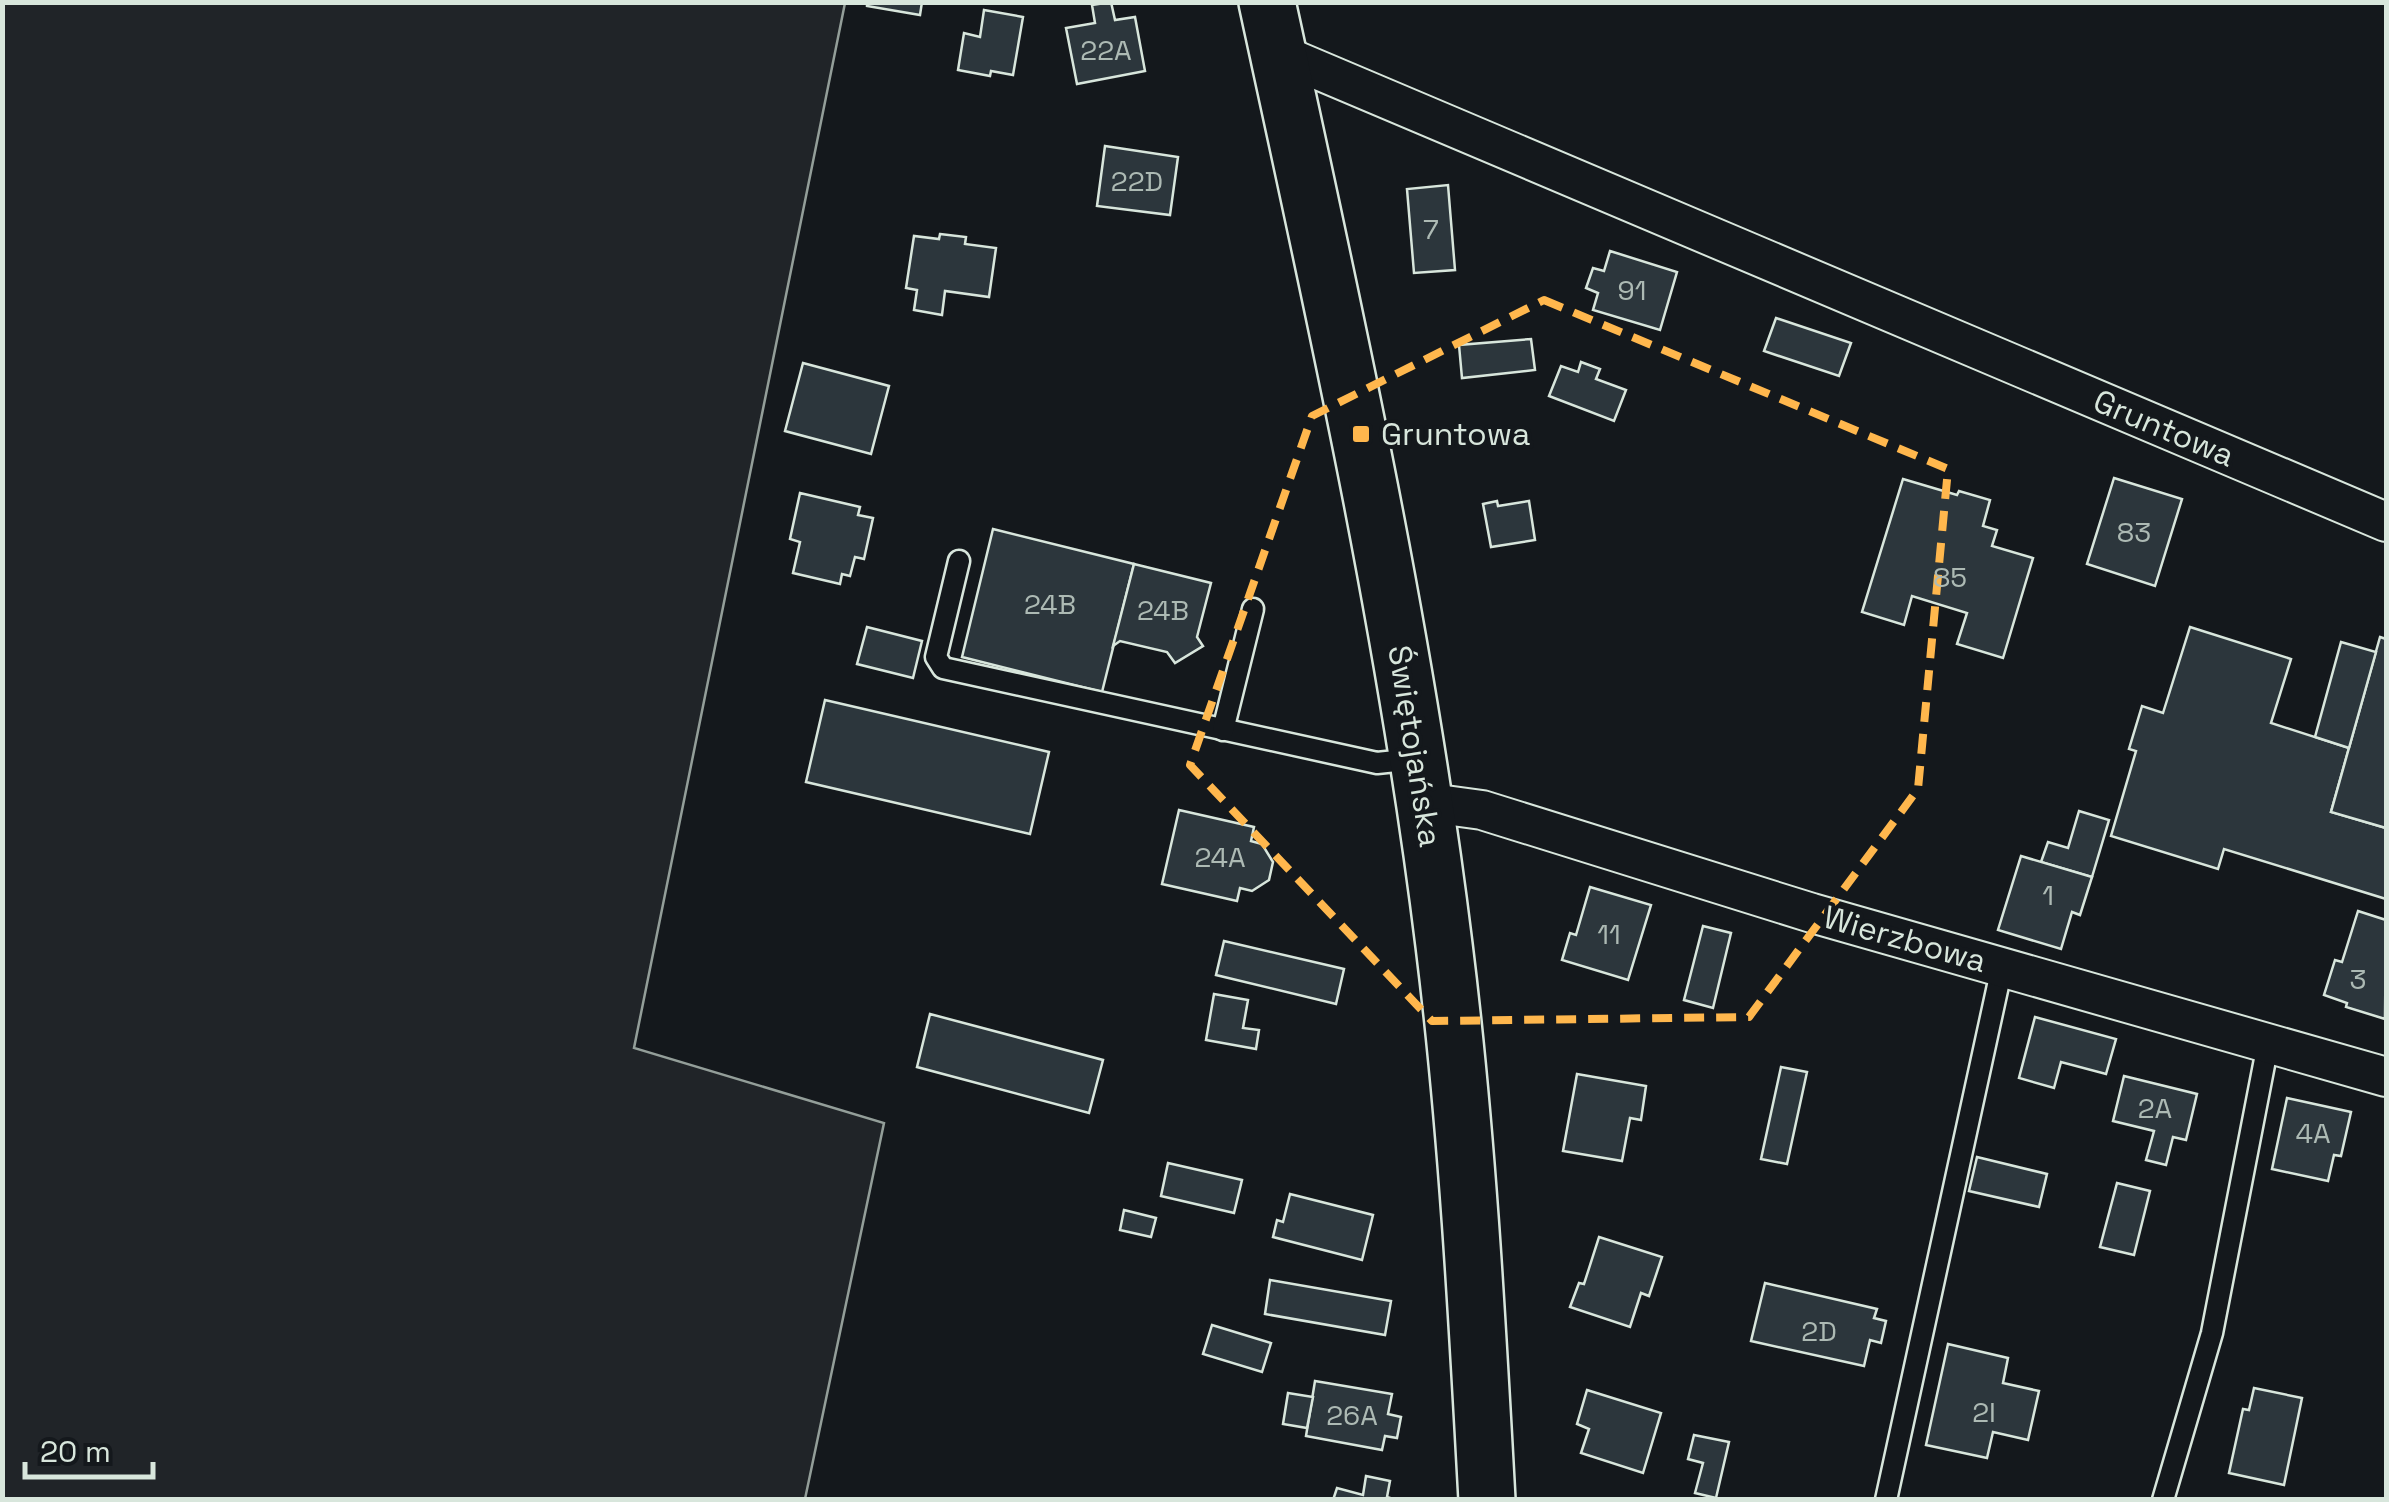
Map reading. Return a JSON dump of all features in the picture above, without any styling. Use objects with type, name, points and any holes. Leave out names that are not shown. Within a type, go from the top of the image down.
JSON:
[{"type":"street","name":"Gruntowa","points":[[1273,28],[2386,522]]},
{"type":"street","name":"Świętojańska","points":[[1273,28],[1356,406],[1393,604],[1420,780],[1444,946],[1458,1083],[1487,1500]]},
{"type":"street","name":"Wierzbowa","points":[[1420,780],[1482,810],[1812,913],[2386,1077]]},
{"type":"lane","points":[[958,561],[936,657],[943,668],[1377,762],[1420,780]]},
{"type":"lane","points":[[1223,730],[1253,610]]},
{"type":"lane","points":[[1886,1500],[2002,966]]},
{"type":"lane","points":[[2162,1500],[2212,1333],[2268,1044]]},
{"type":"highlighted area","points":[[1544,300],[1948,469],[1918,789],[1749,1017],[1432,1021],[1190,765],[1312,416]]},
{"type":"shaded area","points":[[3,2],[845,3],[634,1048],[884,1123],[805,1499],[3,1499]]},
{"type":"building","points":[[867,2],[922,2],[920,15],[867,6]]},
{"type":"building","points":[[1111,2],[1115,20],[1135,17],[1145,71],[1077,84],[1066,28],[1095,23],[1092,5]]},
{"type":"building","points":[[984,10],[1023,17],[1013,75],[991,71],[990,76],[958,70],[964,33],[980,37]]},
{"type":"building","points":[[1105,146],[1178,157],[1170,215],[1097,206]]},
{"type":"building","points":[[1448,185],[1455,270],[1414,273],[1407,189]]},
{"type":"building","points":[[940,234],[966,237],[965,244],[996,248],[989,297],[945,291],[942,315],[914,310],[917,290],[906,288],[914,236],[939,239]]},
{"type":"building","points":[[1610,251],[1677,272],[1660,330],[1593,310],[1598,293],[1586,288],[1593,268],[1604,271]]},
{"type":"building","points":[[1776,318],[1851,343],[1839,376],[1764,351]]},
{"type":"building","points":[[1531,339],[1535,370],[1462,378],[1459,345]]},
{"type":"building","points":[[1581,362],[1600,369],[1596,379],[1626,390],[1614,421],[1549,396],[1561,366],[1578,372]]},
{"type":"building","points":[[803,363],[889,386],[871,454],[785,431]]},
{"type":"building","points":[[2114,478],[2182,499],[2155,586],[2087,564]]},
{"type":"building","points":[[1903,479],[1990,500],[1983,526],[1997,530],[1992,546],[2033,558],[2003,658],[1957,644],[1967,613],[1912,596],[1904,625],[1862,612]]},
{"type":"building","points":[[800,493],[860,507],[858,515],[873,518],[864,559],[855,557],[850,576],[842,574],[840,584],[793,573],[800,542],[790,539]]},
{"type":"building","points":[[1497,501],[1498,506],[1529,501],[1535,540],[1491,547],[1483,504]]},
{"type":"building","points":[[993,529],[1134,564],[1102,692],[962,657]]},
{"type":"building","points":[[1134,564],[1211,583],[1197,637],[1203,646],[1175,663],[1167,652],[1120,641],[1113,646]]},
{"type":"building","points":[[867,627],[922,641],[913,678],[857,664]]},
{"type":"building","points":[[2190,627],[2291,659],[2271,723],[2349,748],[2331,812],[2386,828],[2386,899],[2224,849],[2218,869],[2111,836],[2136,751],[2129,749],[2142,706],[2163,713]]},
{"type":"building","points":[[2380,637],[2386,639],[2386,828],[2331,812]]},
{"type":"building","points":[[2341,642],[2376,652],[2349,748],[2315,737]]},
{"type":"building","points":[[825,700],[1049,752],[1030,834],[806,782]]},
{"type":"building","points":[[1179,810],[1254,827],[1251,841],[1262,844],[1273,862],[1269,880],[1252,891],[1240,888],[1237,901],[1162,884]]},
{"type":"building","points":[[2079,811],[2109,820],[2092,877],[2041,862],[2048,842],[2068,848]]},
{"type":"building","points":[[2021,856],[2092,877],[2080,915],[2072,912],[2061,949],[1998,930]]},
{"type":"building","points":[[1590,887],[1651,905],[1628,980],[1562,960],[1570,933],[1576,935]]},
{"type":"building","points":[[2358,911],[2386,920],[2385,1019],[2346,1007],[2347,1003],[2324,995],[2335,960],[2342,962]]},
{"type":"building","points":[[1703,926],[1731,933],[1713,1008],[1684,1000]]},
{"type":"building","points":[[1224,941],[1344,969],[1336,1004],[1216,975]]},
{"type":"building","points":[[1214,994],[1248,1000],[1243,1028],[1259,1030],[1256,1049],[1206,1040]]},
{"type":"building","points":[[930,1014],[1103,1060],[1089,1113],[917,1067]]},
{"type":"building","points":[[2035,1017],[2116,1039],[2106,1074],[2061,1062],[2054,1088],[2019,1078]]},
{"type":"building","points":[[1781,1067],[1807,1072],[1787,1164],[1761,1159]]},
{"type":"building","points":[[1577,1074],[1646,1086],[1641,1120],[1630,1118],[1622,1161],[1563,1151]]},
{"type":"building","points":[[2124,1076],[2197,1094],[2186,1140],[2173,1137],[2166,1165],[2146,1160],[2154,1131],[2113,1121]]},
{"type":"building","points":[[2287,1098],[2351,1112],[2341,1156],[2334,1155],[2328,1181],[2272,1169]]},
{"type":"building","points":[[1977,1157],[2047,1174],[2039,1207],[1969,1191]]},
{"type":"building","points":[[1168,1163],[1242,1180],[1234,1213],[1161,1196]]},
{"type":"building","points":[[2117,1183],[2150,1191],[2134,1255],[2100,1247]]},
{"type":"building","points":[[1290,1194],[1373,1215],[1362,1260],[1273,1237],[1277,1220],[1283,1222]]},
{"type":"building","points":[[1124,1210],[1156,1218],[1151,1237],[1120,1230]]},
{"type":"building","points":[[1599,1237],[1662,1257],[1649,1296],[1641,1293],[1630,1327],[1570,1307],[1579,1283],[1584,1284]]},
{"type":"building","points":[[1270,1280],[1391,1301],[1385,1335],[1265,1314]]},
{"type":"building","points":[[1765,1283],[1877,1309],[1874,1318],[1886,1321],[1881,1343],[1870,1340],[1864,1366],[1751,1341]]},
{"type":"building","points":[[1212,1325],[1271,1343],[1262,1372],[1203,1354]]},
{"type":"building","points":[[1948,1344],[2008,1358],[2003,1383],[2039,1391],[2028,1440],[1993,1432],[1987,1458],[1926,1445]]},
{"type":"building","points":[[1315,1381],[1392,1394],[1388,1414],[1401,1417],[1397,1438],[1385,1436],[1382,1450],[1306,1436]]},
{"type":"building","points":[[2254,1388],[2302,1398],[2284,1485],[2229,1473],[2243,1409],[2249,1410]]},
{"type":"building","points":[[1587,1390],[1661,1413],[1643,1473],[1581,1453],[1589,1429],[1577,1424]]},
{"type":"building","points":[[1288,1393],[1313,1397],[1307,1428],[1283,1424]]},
{"type":"building","points":[[1694,1435],[1729,1442],[1716,1498],[1695,1493],[1703,1463],[1688,1459]]},
{"type":"building","points":[[1366,1476],[1390,1481],[1387,1497],[1396,1500],[1333,1500],[1337,1488],[1363,1495]]},
{"type":"place","name":"Gruntowa","points":[[1361,434]]}]
